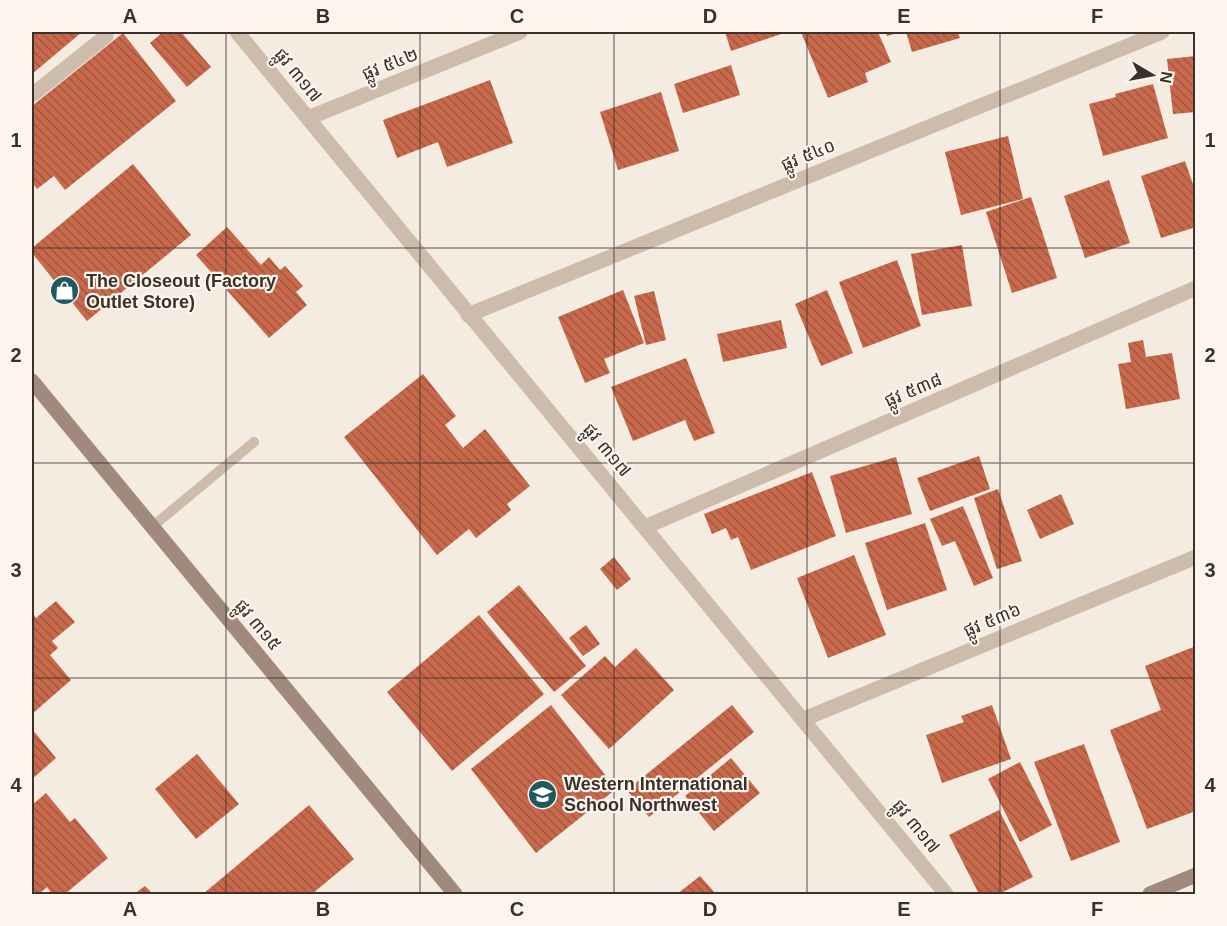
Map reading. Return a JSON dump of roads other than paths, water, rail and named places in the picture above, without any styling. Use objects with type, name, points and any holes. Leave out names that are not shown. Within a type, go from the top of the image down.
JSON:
[{"type":"street","name":"ផ្លូវ ៣១៧","points":[[237,32],[946,894]]},
{"type":"street","name":"ផ្លូវ ៥៤២","points":[[308,118],[520,32]]},
{"type":"street","name":"ផ្លូវ ៥៤០","points":[[468,315],[1162,32]]},
{"type":"street","points":[[32,95],[106,36]]},
{"type":"street","name":"ផ្លូវ ៥៣៨","points":[[645,527],[1196,288]]},
{"type":"street","name":"ផ្លូវ ៣១៥","points":[[32,381],[455,894]]},
{"type":"street","name":"ផ្លូវ ៥៣៦","points":[[804,719],[1196,557]]},
{"type":"street","points":[[1150,894],[1196,875]]},
{"type":"lane","points":[[152,527],[254,442]]},
{"type":"place","name":"The Closeout (Factory Outlet Store)","points":[[65,291]]},
{"type":"place","name":"Western International School Northwest","points":[[543,794]]}]
